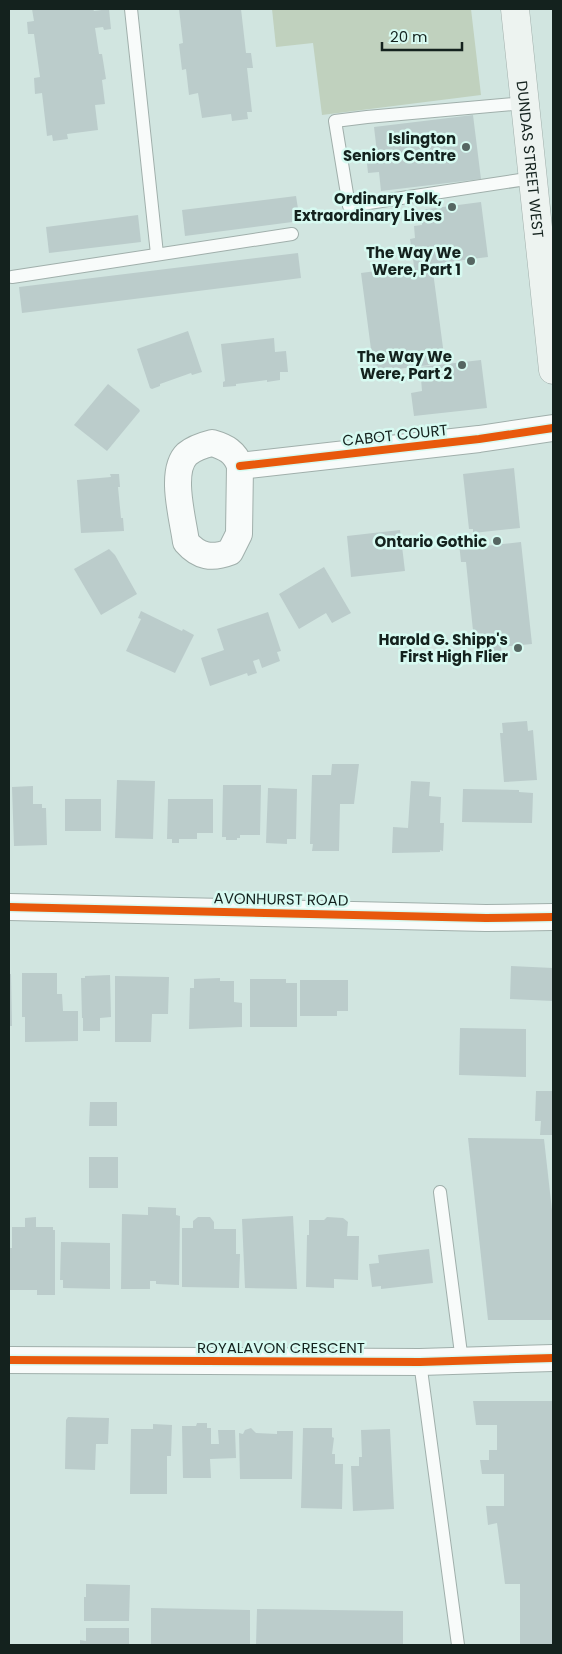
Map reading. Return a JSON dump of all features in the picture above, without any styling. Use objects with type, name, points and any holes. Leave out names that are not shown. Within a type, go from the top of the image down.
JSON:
[{"type":"main road","name":"DUNDAS STREET WEST","points":[[515,9],[553,370]]},
{"type":"street","name":"CABOT COURT","points":[[240,466],[479,439],[553,428]]},
{"type":"street","name":"AVONHURST ROAD","points":[[9,906],[486,918],[553,916]]},
{"type":"street","name":"ROYALAVON CRESCENT","points":[[9,1360],[420,1362],[553,1358]]},
{"type":"street","points":[[9,1360],[9,1365]]},
{"type":"lane","points":[[131,9],[157,254]]},
{"type":"lane","points":[[525,103],[367,117],[335,122],[349,206],[533,178]]},
{"type":"lane","points":[[12,277],[292,234]]},
{"type":"lane","points":[[440,1192],[462,1361]]},
{"type":"lane","points":[[420,1362],[458,1645]]},
{"type":"green space","points":[[272,9],[471,9],[481,95],[322,115],[313,43],[276,47]]},
{"type":"building","points":[[32,9],[93,9],[94,11],[109,9],[111,29],[95,28],[99,54],[102,54],[106,79],[102,80],[105,104],[95,105],[98,130],[67,134],[68,139],[53,141],[52,135],[47,136],[42,93],[35,94],[34,78],[40,77],[34,34],[28,34],[27,22],[34,21]]},
{"type":"building","points":[[179,9],[241,9],[246,53],[251,53],[253,68],[247,68],[252,112],[247,112],[248,119],[232,121],[231,114],[202,118],[198,93],[189,95],[186,69],[182,70],[179,44],[183,43]]},
{"type":"building","points":[[473,115],[481,179],[381,191],[379,172],[368,173],[367,163],[378,161],[374,127]]},
{"type":"building","points":[[296,196],[300,221],[185,236],[182,210]]},
{"type":"building","points":[[481,202],[488,257],[432,264],[445,363],[374,372],[361,273],[414,266],[410,239],[415,238],[414,226],[422,225],[420,210]]},
{"type":"building","points":[[138,215],[141,242],[49,253],[46,227]]},
{"type":"building","points":[[298,253],[301,278],[22,313],[19,287]]},
{"type":"building","points":[[188,331],[202,372],[192,375],[191,373],[160,384],[160,386],[152,389],[150,388],[137,349]]},
{"type":"building","points":[[274,338],[275,352],[286,351],[288,372],[280,372],[280,380],[267,382],[267,380],[223,387],[223,382],[225,381],[221,344]]},
{"type":"building","points":[[481,360],[487,408],[414,416],[411,393],[422,391],[420,367]]},
{"type":"building","points":[[108,384],[140,411],[107,451],[74,425]]},
{"type":"building","points":[[514,468],[520,528],[473,533],[473,529],[469,529],[463,474]]},
{"type":"building","points":[[110,474],[119,474],[120,487],[118,487],[124,531],[81,533],[77,480],[111,477]]},
{"type":"building","points":[[400,530],[405,571],[351,577],[347,536]]},
{"type":"building","points":[[484,540],[484,546],[521,542],[532,644],[501,647],[502,652],[477,655],[466,562],[461,562],[459,543]]},
{"type":"building","points":[[109,549],[115,555],[137,594],[101,615],[74,569]]},
{"type":"building","points":[[324,567],[351,613],[332,623],[326,613],[299,629],[279,594]]},
{"type":"building","points":[[141,611],[194,635],[175,673],[126,651],[141,619],[138,618]]},
{"type":"building","points":[[268,612],[281,651],[277,652],[280,661],[262,668],[259,659],[253,661],[257,673],[248,676],[247,673],[210,686],[201,658],[224,650],[217,629]]},
{"type":"building","points":[[527,721],[528,731],[533,730],[537,780],[504,782],[500,733],[503,733],[502,723]]},
{"type":"building","points":[[332,764],[359,764],[354,804],[340,804],[339,851],[312,851],[313,844],[310,844],[312,775],[331,775]]},
{"type":"building","points":[[117,780],[155,781],[153,839],[115,838]]},
{"type":"building","points":[[411,781],[430,782],[429,796],[441,797],[440,823],[444,823],[443,851],[392,853],[393,827],[408,828]]},
{"type":"building","points":[[223,785],[261,785],[260,835],[240,835],[240,838],[237,838],[237,840],[226,840],[226,837],[222,837]]},
{"type":"building","points":[[33,786],[33,804],[42,804],[42,808],[46,808],[47,845],[14,846],[12,787]]},
{"type":"building","points":[[268,788],[297,789],[296,839],[287,839],[287,844],[266,843]]},
{"type":"building","points":[[463,789],[519,790],[519,792],[533,793],[532,823],[462,822]]},
{"type":"building","points":[[65,799],[101,799],[101,831],[65,831]]},
{"type":"building","points":[[168,799],[213,799],[213,833],[197,833],[197,839],[179,839],[179,843],[172,843],[172,839],[167,839]]},
{"type":"building","points":[[511,966],[553,968],[553,1001],[510,999]]},
{"type":"building","points":[[22,973],[57,973],[57,994],[62,994],[63,1011],[78,1011],[78,1041],[25,1042],[25,1017],[22,1017]]},
{"type":"building","points":[[9,974],[11,974],[12,1026],[9,1026]]},
{"type":"building","points":[[110,975],[111,1017],[100,1018],[100,1031],[83,1031],[81,978],[85,978],[85,976]]},
{"type":"building","points":[[115,976],[169,977],[168,1014],[152,1014],[151,1042],[115,1042]]},
{"type":"building","points":[[220,978],[220,981],[234,981],[234,1002],[242,1003],[242,1027],[189,1029],[190,988],[194,988],[194,979]]},
{"type":"building","points":[[250,979],[286,979],[286,983],[297,983],[297,1027],[250,1027]]},
{"type":"building","points":[[300,980],[348,980],[348,1011],[337,1011],[337,1016],[300,1016]]},
{"type":"building","points":[[460,1028],[526,1029],[526,1077],[459,1075]]},
{"type":"building","points":[[536,1091],[553,1091],[553,1135],[540,1135],[541,1121],[535,1121]]},
{"type":"building","points":[[90,1102],[117,1102],[117,1126],[89,1126]]},
{"type":"building","points":[[468,1138],[544,1139],[553,1219],[553,1320],[488,1320]]},
{"type":"building","points":[[89,1157],[118,1157],[118,1188],[89,1188]]},
{"type":"building","points":[[148,1207],[176,1208],[176,1215],[180,1216],[179,1285],[156,1284],[156,1281],[150,1281],[150,1289],[121,1289],[122,1214],[148,1215]]},
{"type":"building","points":[[293,1216],[297,1289],[245,1288],[242,1219]]},
{"type":"building","points":[[36,1217],[36,1227],[53,1227],[53,1230],[55,1230],[55,1295],[37,1295],[37,1290],[9,1290],[9,1248],[12,1248],[12,1227],[25,1227],[25,1218]]},
{"type":"building","points":[[198,1217],[210,1217],[214,1222],[214,1229],[236,1229],[236,1254],[240,1254],[239,1288],[182,1287],[182,1228],[193,1228],[193,1221]]},
{"type":"building","points":[[327,1217],[343,1218],[348,1222],[347,1236],[359,1236],[358,1280],[334,1279],[334,1288],[306,1287],[309,1220],[324,1220]]},
{"type":"building","points":[[61,1242],[110,1243],[110,1289],[63,1288],[63,1280],[60,1280]]},
{"type":"building","points":[[429,1249],[433,1283],[381,1289],[381,1286],[372,1287],[369,1264],[379,1263],[378,1255]]},
{"type":"building","points":[[473,1401],[553,1401],[553,1645],[520,1645],[520,1584],[505,1584],[497,1523],[488,1525],[486,1506],[504,1506],[504,1474],[482,1474],[480,1460],[489,1460],[489,1450],[497,1450],[497,1425],[476,1425]]},
{"type":"building","points":[[68,1417],[109,1418],[108,1444],[96,1444],[95,1470],[65,1469],[66,1420]]},
{"type":"building","points":[[197,1423],[207,1423],[207,1428],[211,1428],[211,1444],[219,1444],[218,1430],[235,1430],[236,1458],[210,1459],[211,1478],[183,1478],[182,1426],[196,1426]]},
{"type":"building","points":[[153,1424],[172,1425],[171,1456],[167,1456],[167,1494],[130,1494],[131,1429],[153,1429]]},
{"type":"building","points":[[251,1428],[256,1433],[277,1434],[277,1431],[293,1431],[292,1479],[240,1479],[239,1433],[243,1434],[245,1430]]},
{"type":"building","points":[[303,1428],[332,1428],[332,1437],[334,1438],[332,1454],[335,1454],[335,1464],[343,1464],[342,1509],[301,1508]]},
{"type":"building","points":[[390,1429],[394,1509],[353,1511],[351,1466],[359,1466],[359,1457],[362,1457],[361,1430]]},
{"type":"building","points":[[86,1584],[130,1585],[129,1621],[84,1621]]},
{"type":"building","points":[[151,1608],[250,1610],[250,1645],[151,1645]]},
{"type":"building","points":[[257,1609],[403,1611],[403,1645],[256,1645]]},
{"type":"building","points":[[86,1628],[129,1628],[129,1645],[80,1645],[80,1640],[86,1641]]},
{"type":"cycle path","points":[[240,466],[479,439],[553,428]]},
{"type":"cycle path","points":[[9,907],[486,918],[553,917]]},
{"type":"cycle path","points":[[9,1360],[420,1362],[553,1358]]},
{"type":"place","name":"Islington Seniors Centre","points":[[466,147]]},
{"type":"place","name":"Ordinary Folk, Extraordinary Lives","points":[[452,207]]},
{"type":"place","name":"The Way We Were, Part 1","points":[[471,261]]},
{"type":"place","name":"The Way We Were, Part 2","points":[[462,365]]},
{"type":"place","name":"Ontario Gothic","points":[[497,541]]},
{"type":"place","name":"Harold G. Shipp's First High Flier","points":[[518,648]]}]
